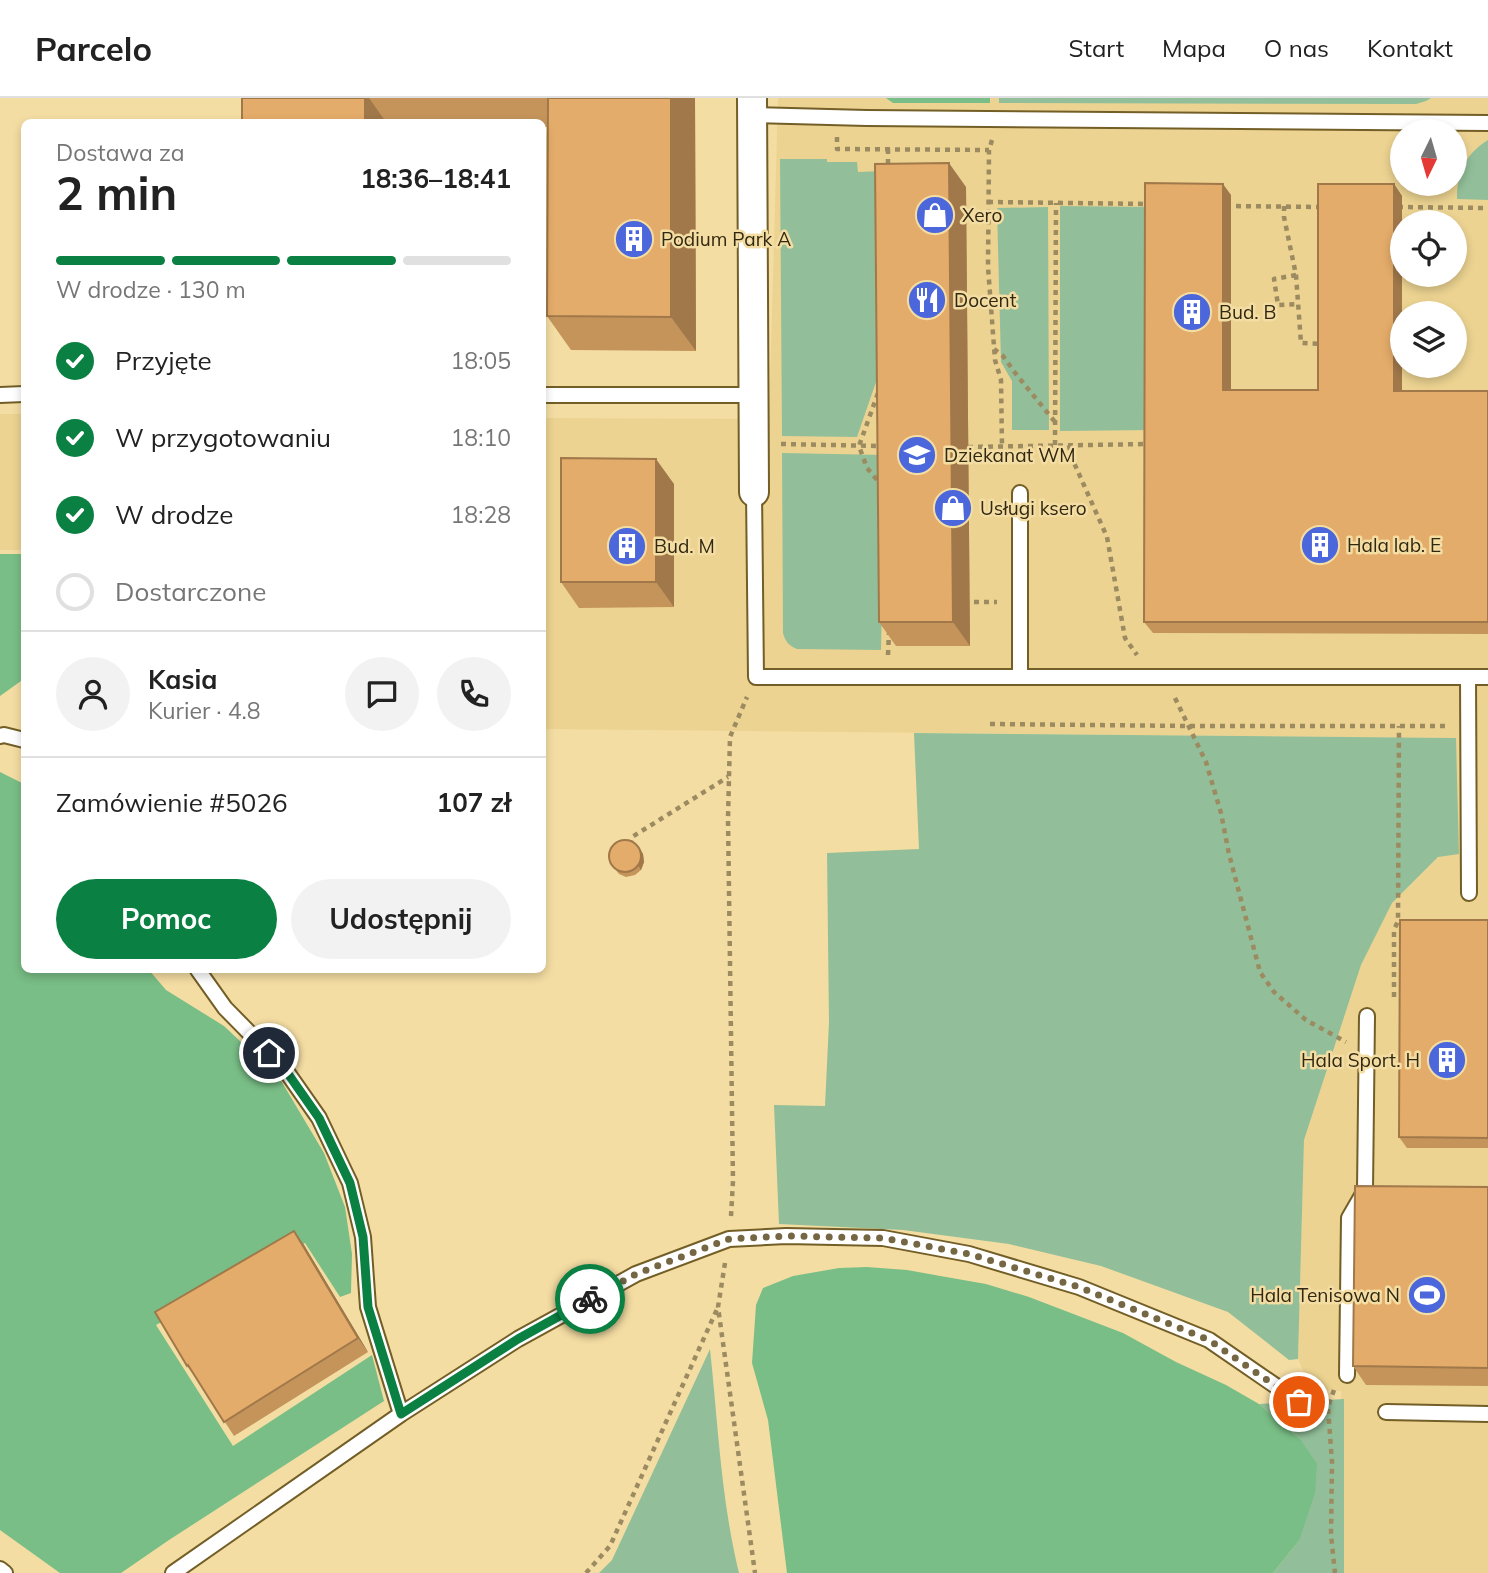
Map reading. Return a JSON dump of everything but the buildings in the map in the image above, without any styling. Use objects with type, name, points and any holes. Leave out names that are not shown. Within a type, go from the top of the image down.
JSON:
[{"type":"street","points":[[752,106],[754,492]]},
{"type":"lane","points":[[752,106],[879,118],[1488,123]]},
{"type":"lane","points":[[0,395],[21,394]]},
{"type":"lane","points":[[546,395],[753,394]]},
{"type":"lane","points":[[754,492],[756,677],[1488,677]]},
{"type":"lane","points":[[1020,493],[1020,677]]},
{"type":"lane","points":[[1468,677],[1469,893]]},
{"type":"lane","points":[[0,736],[21,739]]},
{"type":"lane","points":[[200,973],[225,1008],[284,1068],[319,1118],[350,1183],[363,1237],[368,1307],[401,1414]]},
{"type":"lane","points":[[1347,1376],[1349,1218],[1371,1190],[1367,1016]]},
{"type":"lane","points":[[173,1573],[401,1414],[518,1339],[636,1274],[729,1239],[786,1236],[883,1238],[969,1254],[1079,1287],[1209,1340],[1299,1402]]},
{"type":"lane","points":[[1386,1412],[1488,1414]]},
{"type":"lane","points":[[0,1569],[5,1573]]},
{"type":"path","points":[[837,136],[837,149],[989,150]]},
{"type":"path","points":[[994,136],[989,150],[988,267],[995,360],[1001,380],[1002,446]]},
{"type":"path","points":[[888,149],[888,176]]},
{"type":"path","points":[[988,202],[1154,204]]},
{"type":"path","points":[[1055,445],[1056,203]]},
{"type":"path","points":[[1218,206],[1327,207]]},
{"type":"path","points":[[1284,206],[1296,275],[1301,343],[1326,344]]},
{"type":"path","points":[[1390,207],[1488,208]]},
{"type":"path","points":[[1296,275],[1273,279],[1278,305],[1299,304]]},
{"type":"path","points":[[994,349],[1003,356],[1055,423]]},
{"type":"path","points":[[881,387],[859,446],[867,468],[890,492]]},
{"type":"path","points":[[776,444],[886,446]]},
{"type":"path","points":[[968,447],[1153,444]]},
{"type":"path","points":[[1069,445],[1070,456],[1107,537],[1125,638],[1137,654]]},
{"type":"path","points":[[974,602],[997,602]]},
{"type":"path","points":[[888,655],[889,628]]},
{"type":"path","points":[[586,1573],[610,1546],[718,1307],[729,1239],[733,1181],[730,737],[756,677]]},
{"type":"path","points":[[1172,691],[1206,762],[1260,972],[1274,992],[1306,1020],[1337,1037]]},
{"type":"path","points":[[990,724],[1448,726]]},
{"type":"path","points":[[1394,997],[1394,930],[1398,921],[1399,726]]},
{"type":"path","points":[[630,845],[632,837],[729,776]]},
{"type":"path","points":[[718,1307],[755,1573]]},
{"type":"path","points":[[1333,1391],[1328,1407],[1332,1462],[1331,1535],[1335,1573]]},
{"type":"shaded area","points":[[778,98],[1488,98],[1488,1573],[1340,1573],[1341,1391],[1312,1390],[1298,1359],[1304,1140],[1361,965],[1392,903],[1438,857],[1456,738],[546,729],[546,418],[769,419]]},
{"type":"shaded area","points":[[0,414],[21,414],[21,550],[0,550]]},
{"type":"green space","points":[[886,98],[990,98],[990,103],[893,103]]},
{"type":"green space","points":[[999,98],[1431,98],[1416,104],[999,103]]},
{"type":"green space","points":[[1488,140],[1488,200],[1457,199],[1457,196],[1467,196],[1467,160]]},
{"type":"green space","points":[[780,159],[857,162],[858,172],[883,171],[885,356],[857,437],[782,436]]},
{"type":"green space","points":[[1060,206],[1154,207],[1153,430],[1060,431]]},
{"type":"green space","points":[[1048,207],[1049,430],[1012,430],[1012,381],[1001,362],[997,208]]},
{"type":"green space","points":[[782,453],[885,455],[881,650],[797,649],[785,638]]},
{"type":"green space","points":[[0,554],[21,554],[21,681],[0,696]]},
{"type":"green space","points":[[914,733],[1456,738],[1459,854],[1438,857],[1392,903],[1361,965],[1304,1140],[1298,1359],[1289,1360],[1228,1312],[1101,1266],[1009,1244],[903,1230],[779,1224],[774,1105],[825,1106],[829,1022],[827,853],[919,849]]},
{"type":"green space","points":[[0,772],[21,782],[21,973],[152,973],[166,990],[224,1026],[280,1079],[324,1153],[345,1207],[352,1254],[351,1293],[340,1297],[305,1243],[156,1325],[233,1446],[372,1355],[384,1401],[121,1573],[60,1573],[0,1530]]},
{"type":"green space","points":[[839,1268],[907,1270],[986,1284],[1029,1297],[1123,1333],[1259,1404],[1300,1439],[1317,1464],[1315,1493],[1299,1541],[1273,1573],[787,1573],[768,1420],[752,1363],[756,1305],[763,1288],[793,1276]]},
{"type":"green space","points":[[710,1349],[724,1490],[739,1573],[599,1573],[612,1560]]},
{"type":"green space","points":[[1344,1399],[1344,1573],[1273,1573],[1299,1541],[1300,1439],[1259,1404]]},
{"type":"way so far","points":[[590,1299],[636,1274],[729,1239],[786,1236],[883,1238],[969,1254],[1079,1287],[1209,1340],[1299,1402]]},
{"type":"place","name":"Xero","points":[[935,215]]},
{"type":"place","name":"Podium Park A","points":[[634,239]]},
{"type":"place","name":"Docent","points":[[927,300]]},
{"type":"place","name":"Bud. B","points":[[1192,312]]},
{"type":"place","name":"Dziekanat WM","points":[[917,455]]},
{"type":"place","name":"Usługi ksero","points":[[953,508]]},
{"type":"place","name":"Hala lab. E","points":[[1320,545]]},
{"type":"place","name":"Bud. M","points":[[627,546]]},
{"type":"place","name":"Hala Sport. H","points":[[1447,1060]]},
{"type":"place","name":"Hala Tenisowa N","points":[[1427,1295]]},
{"type":"route","points":[[269,1053],[284,1068],[319,1118],[350,1183],[363,1237],[368,1307],[401,1414],[518,1339],[590,1299]]}]
